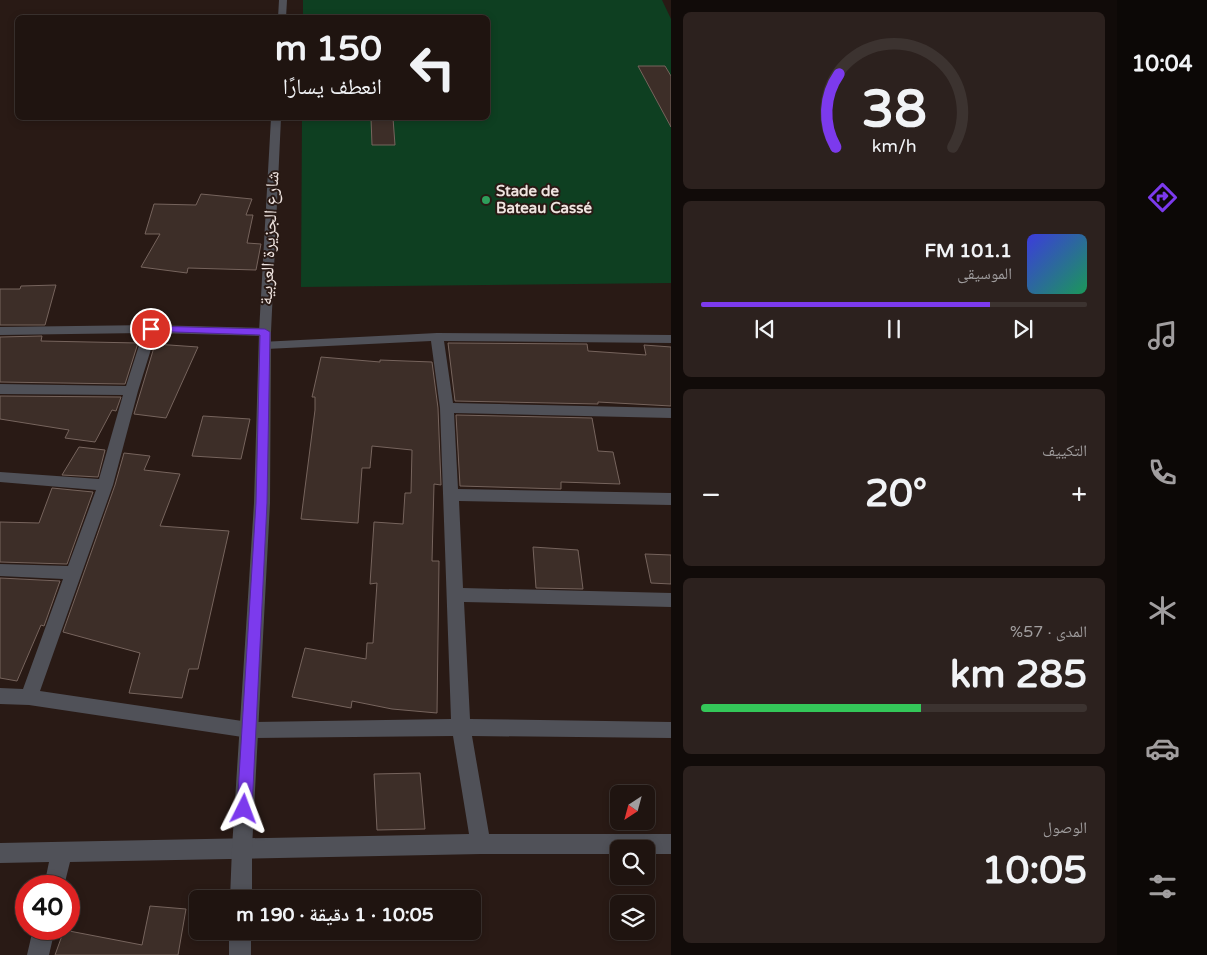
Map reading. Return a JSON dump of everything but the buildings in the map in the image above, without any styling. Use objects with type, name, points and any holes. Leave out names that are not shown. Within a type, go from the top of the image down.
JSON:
[{"type":"street","points":[[282,15],[283,0]]},
{"type":"street","name":"شارع الجزيرة العربية","points":[[241,890],[262,503],[265,338],[276,120]]},
{"type":"street","points":[[30,697],[105,485],[131,391],[151,329]]},
{"type":"street","points":[[0,332],[151,329],[265,338],[671,339]]},
{"type":"street","points":[[437,337],[447,408],[461,727],[481,844]]},
{"type":"street","points":[[0,389],[131,391]]},
{"type":"street","points":[[447,408],[671,413]]},
{"type":"street","points":[[0,477],[105,485]]},
{"type":"street","points":[[450,495],[671,499]]},
{"type":"street","points":[[0,570],[73,573]]},
{"type":"street","points":[[456,595],[671,600]]},
{"type":"street","points":[[0,696],[30,697],[249,730],[461,727],[671,730]]},
{"type":"street","points":[[0,853],[481,844],[671,844]]},
{"type":"street","points":[[57,875],[62,852]]},
{"type":"street","points":[[38,955],[41,940]]},
{"type":"street","points":[[240,940],[240,955]]},
{"type":"green space","name":"Stade de Bateau Cassé","points":[[303,0],[662,0],[671,19],[671,283],[301,287],[302,120],[490,120],[490,15],[303,15]]},
{"type":"place","name":"Stade de Bateau Cassé","points":[[486,200]]},
{"type":"route","points":[[151,329],[265,332],[262,503],[244,809]]}]
